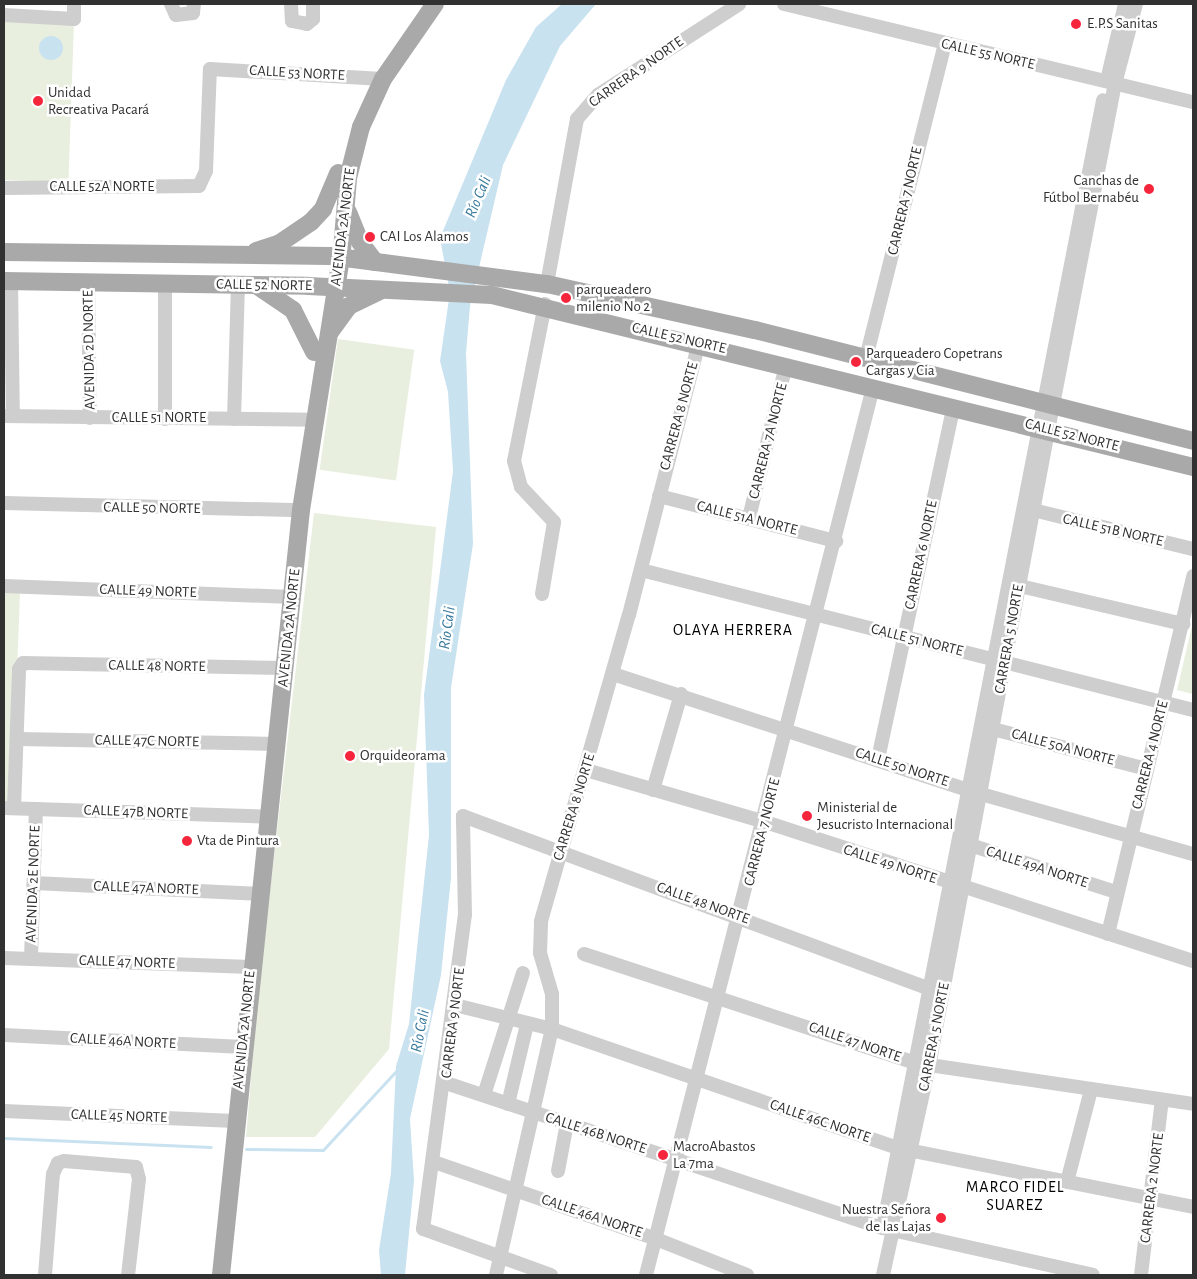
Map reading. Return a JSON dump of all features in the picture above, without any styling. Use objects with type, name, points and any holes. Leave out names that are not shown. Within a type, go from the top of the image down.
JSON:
[{"type":"main road","name":"AVENIDA 2A NORTE","points":[[337,259],[338,173],[353,122],[424,4]]},
{"type":"main road","name":"AVENIDA 2A NORTE","points":[[213,1275],[245,967],[281,667],[296,510],[319,350],[347,207],[352,156],[378,78],[435,4]]},
{"type":"main road","points":[[226,254],[262,249],[296,234],[323,209],[338,173]]},
{"type":"main road","points":[[347,207],[354,231],[382,263]]},
{"type":"main road","name":"CALLE 52 NORTE","points":[[4,252],[311,256],[492,275],[547,284],[866,358],[974,386],[1142,454],[1193,467]]},
{"type":"main road","points":[[308,286],[318,269],[311,256]]},
{"type":"main road","name":"CALLE 52 NORTE","points":[[7,281],[308,286],[492,295],[545,304],[644,331],[699,342],[961,411],[1009,419],[1084,412],[1155,429],[1193,441]]},
{"type":"main road","points":[[246,285],[293,310],[319,350],[338,318],[350,306],[392,289]]},
{"type":"main road","points":[[644,331],[641,317],[652,309]]},
{"type":"main road","points":[[961,411],[979,412],[985,402],[974,386]]},
{"type":"main road","points":[[1142,454],[1132,447],[1131,434],[1139,428],[1155,429]]},
{"type":"main road","name":"AVENIDA 2A NORTE","points":[[221,1275],[229,1120]]},
{"type":"street","points":[[4,15],[74,19],[74,4]]},
{"type":"street","points":[[171,4],[176,15],[193,13],[194,4]]},
{"type":"street","points":[[291,4],[292,21],[307,24],[313,19],[313,4]]},
{"type":"street","name":"CARRERA 9 NORTE","points":[[547,284],[572,132],[582,112],[612,86],[739,4]]},
{"type":"street","name":"CALLE 55 NORTE","points":[[784,4],[1193,102]]},
{"type":"street","name":"CARRERA 5 NORTE","points":[[873,1275],[887,1229],[923,1065],[1012,584],[1125,4]]},
{"type":"street","name":"CARRERA 5 NORTE","points":[[1111,83],[1136,4]]},
{"type":"street","name":"CARRERA 7 NORTE","points":[[866,358],[945,44]]},
{"type":"street","name":"CALLE 53 NORTE","points":[[199,186],[206,171],[210,69],[378,78]]},
{"type":"street","name":"CALLE 52A NORTE","points":[[4,188],[199,186]]},
{"type":"street","points":[[7,281],[8,416]]},
{"type":"street","name":"AVENIDA 2D NORTE","points":[[88,282],[90,418]]},
{"type":"street","points":[[165,284],[165,419]]},
{"type":"street","points":[[234,419],[246,285]]},
{"type":"street","points":[[542,594],[554,522],[521,487],[514,461],[545,304]]},
{"type":"street","name":"CARRERA 8 NORTE","points":[[496,1275],[535,1113],[552,1029],[552,994],[538,939],[641,570],[658,496],[699,342]]},
{"type":"street","name":"CARRERA 7A NORTE","points":[[749,518],[786,364]]},
{"type":"street","name":"CARRERA 7 NORTE","points":[[646,1275],[695,1078],[741,916],[762,821],[788,730],[873,388]]},
{"type":"street","name":"CARRERA 6 NORTE","points":[[878,760],[904,637],[961,411]]},
{"type":"street","name":"CALLE 51 NORTE","points":[[8,416],[309,419]]},
{"type":"street","name":"CARRERA 5 NORTE","points":[[1012,584],[1032,510],[1045,416]]},
{"type":"street","name":"CALLE 51A NORTE","points":[[658,496],[836,541]]},
{"type":"street","name":"CALLE 50 NORTE","points":[[4,503],[296,510]]},
{"type":"street","name":"CALLE 51B NORTE","points":[[1032,510],[1193,549]]},
{"type":"street","name":"CALLE 51 NORTE","points":[[641,570],[1193,710]]},
{"type":"street","name":"CARRERA 4 NORTE","points":[[1108,934],[1116,892],[1164,703],[1193,576]]},
{"type":"street","points":[[1012,584],[1183,624]]},
{"type":"street","name":"CALLE 49 NORTE","points":[[4,586],[287,596]]},
{"type":"street","name":"CALLE 48 NORTE","points":[[28,662],[281,667]]},
{"type":"street","name":"AVENIDA 2E NORTE","points":[[9,808],[18,739],[19,669],[28,662]]},
{"type":"street","name":"CALLE 50 NORTE","points":[[612,674],[681,694],[975,792],[1193,854]]},
{"type":"street","points":[[653,790],[681,694]]},
{"type":"street","name":"CALLE 50A NORTE","points":[[987,727],[1146,769]]},
{"type":"street","name":"CALLE 47C NORTE","points":[[18,739],[272,744]]},
{"type":"street","name":"CALLE 49 NORTE","points":[[586,770],[762,821],[957,886],[1193,961]]},
{"type":"street","name":"CALLE 47B NORTE","points":[[9,808],[264,817]]},
{"type":"street","name":"AVENIDA 2E NORTE","points":[[31,959],[36,809]]},
{"type":"street","name":"CARRERA 9 NORTE","points":[[462,816],[465,915],[446,1083],[424,1228],[501,1257]]},
{"type":"street","name":"CALLE 48 NORTE","points":[[462,816],[741,916],[937,991]]},
{"type":"street","name":"CALLE 49A NORTE","points":[[965,843],[1116,892]]},
{"type":"street","name":"CALLE 47A NORTE","points":[[34,883],[254,893]]},
{"type":"street","name":"CALLE 47 NORTE","points":[[584,954],[718,995],[923,1065],[1193,1104]]},
{"type":"street","name":"CALLE 47 NORTE","points":[[4,958],[245,967]]},
{"type":"street","points":[[484,1095],[505,1018],[523,973]]},
{"type":"street","name":"CALLE 46C NORTE","points":[[455,1005],[552,1029],[904,1149],[1193,1207]]},
{"type":"street","points":[[508,1104],[527,1024]]},
{"type":"street","name":"CALLE 46A NORTE","points":[[4,1035],[238,1046]]},
{"type":"street","name":"CALLE 46B NORTE","points":[[446,1083],[887,1229],[1093,1275]]},
{"type":"street","points":[[1067,1182],[1091,1090]]},
{"type":"street","name":"CARRERA 2 NORTE","points":[[1141,1275],[1153,1200],[1162,1100]]},
{"type":"street","name":"CALLE 45 NORTE","points":[[4,1110],[229,1120]]},
{"type":"street","points":[[558,1171],[567,1123]]},
{"type":"street","points":[[45,1275],[53,1174],[64,1161],[136,1167],[139,1179],[128,1275]]},
{"type":"street","name":"CALLE 46A NORTE","points":[[434,1162],[656,1238],[747,1275]]},
{"type":"street","name":"CARRERA 5 NORTE","points":[[882,1275],[887,1229]]},
{"type":"street","points":[[501,1257],[551,1275]]},
{"type":"green space","name":"Unidad Recreativa Pacará","points":[[4,21],[74,23],[68,182],[4,180]]},
{"type":"green space","points":[[338,339],[414,350],[396,480],[320,470]]},
{"type":"green space","name":"Orquideorama","points":[[314,513],[436,527],[389,1049],[315,1137],[246,1137],[259,985]]},
{"type":"green space","points":[[4,590],[20,591],[12,806],[4,806]]},
{"type":"green space","points":[[1193,622],[1193,694],[1177,690]]},
{"type":"water","name":"Río Cali","points":[[562,4],[596,4],[560,46],[503,165],[470,306],[466,353],[473,544],[451,688],[451,878],[441,975],[410,1119],[414,1181],[405,1275],[381,1275],[379,1250],[391,1173],[396,1066],[409,1024],[429,835],[424,695],[453,471],[448,392],[440,361],[450,292],[440,238],[506,80],[536,27]]},
{"type":"water","points":[[51,36],[60,39],[63,48],[60,57],[51,60],[42,57],[39,48],[42,39]]},
{"type":"waterway","points":[[246,1149],[323,1150],[399,1068]]},
{"type":"waterway","points":[[4,1138],[211,1147]]},
{"type":"place","name":"E.P.S Sanitas","points":[[1076,24]]},
{"type":"place","name":"Unidad Recreativa Pacará","points":[[38,101]]},
{"type":"place","name":"Canchas de Fútbol Bernabéu","points":[[1149,189]]},
{"type":"place","name":"CAI Los Alamos","points":[[370,237]]},
{"type":"place","name":"parqueadero milenio No 2","points":[[566,298]]},
{"type":"place","name":"Parqueadero Copetrans Cargas y Cia","points":[[856,362]]},
{"type":"place","name":"Orquideorama","points":[[350,756]]},
{"type":"place","name":"Ministerial de Jesucristo Internacional","points":[[807,816]]},
{"type":"place","name":"Vta de Pintura","points":[[187,841]]},
{"type":"place","name":"MacroAbastos La 7ma","points":[[663,1155]]},
{"type":"place","name":"Nuestra Señora de las Lajas","points":[[941,1218]]},
{"type":"district","name":"OLAYA HERRERA","points":[[733,630]]},
{"type":"district","name":"MARCO FIDEL SUAREZ","points":[[1015,1196]]}]
